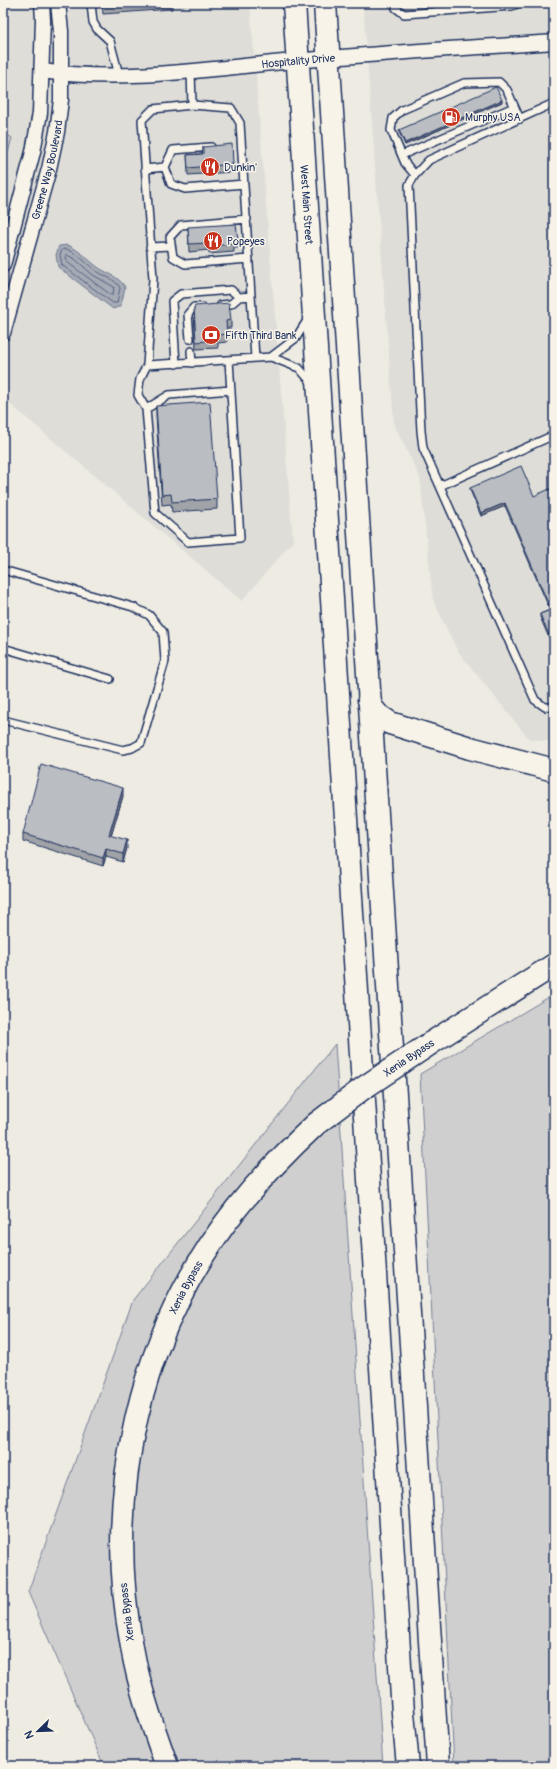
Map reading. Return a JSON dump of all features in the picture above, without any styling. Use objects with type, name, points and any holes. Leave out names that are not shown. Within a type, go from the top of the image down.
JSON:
[{"type":"main road","name":"West Main Street","points":[[294,3],[403,1714],[408,1766]]},
{"type":"main road","points":[[325,3],[438,1766]]},
{"type":"main road","points":[[369,700],[372,708],[378,715],[390,723],[470,748],[554,770]]},
{"type":"main road","name":"Xenia Bypass","points":[[167,1766],[154,1730],[138,1676],[128,1629],[122,1560],[123,1508],[127,1462],[138,1407],[148,1373],[163,1332],[182,1293],[204,1255],[235,1210],[263,1177],[316,1124],[362,1089],[431,1043],[554,965]]},
{"type":"street","name":"Greene Way Boulevard","points":[[3,265],[33,152],[40,113],[43,20],[42,3]]},
{"type":"street","name":"Greene Way Boulevard","points":[[3,334],[49,169],[57,132],[61,100],[61,31],[58,3]]},
{"type":"street","name":"Hospitality Drive","points":[[42,71],[61,74],[119,76],[191,71],[297,60],[329,59],[554,42]]},
{"type":"lane","points":[[90,3],[93,22],[97,30],[110,41],[119,76]]},
{"type":"lane","points":[[395,3],[396,8],[404,14],[512,6],[519,3]]},
{"type":"lane","points":[[191,71],[192,105]]},
{"type":"lane","points":[[416,175],[405,163],[391,130],[393,118],[402,110],[464,83],[499,82],[507,90],[520,119]]},
{"type":"lane","points":[[554,103],[429,160],[416,175],[410,185],[420,431],[424,448],[535,700],[545,707],[554,707]]},
{"type":"lane","points":[[229,360],[240,538],[188,542],[154,513],[146,409],[138,395],[140,379],[147,365],[153,279],[142,120],[153,109],[192,105],[231,108],[240,123],[238,145],[244,184],[247,219],[254,358]]},
{"type":"lane","points":[[402,155],[514,107]]},
{"type":"lane","points":[[219,147],[173,150],[165,167],[171,184],[185,189],[244,184]]},
{"type":"lane","points":[[145,169],[165,167]]},
{"type":"lane","points":[[247,219],[181,225],[170,237],[173,257],[185,264],[249,260]]},
{"type":"lane","points":[[150,248],[171,246]]},
{"type":"lane","points":[[176,364],[172,301],[181,294],[231,290],[239,297]]},
{"type":"lane","points":[[190,339],[188,314],[194,308],[231,304],[239,297],[251,296]]},
{"type":"lane","points":[[272,357],[296,338],[313,312]]},
{"type":"lane","points":[[191,351],[192,363]]},
{"type":"lane","points":[[147,365],[272,357],[299,368],[318,398]]},
{"type":"lane","points":[[146,409],[169,395],[231,390]]},
{"type":"lane","points":[[440,486],[554,435]]},
{"type":"lane","points":[[3,570],[133,607],[150,615],[162,632],[165,661],[141,742],[132,748],[123,750],[3,720]]},
{"type":"lane","points":[[3,648],[110,679]]},
{"type":"shaded area","points":[[3,3],[250,3],[293,541],[242,601],[3,398]]},
{"type":"shaded area","points":[[363,3],[554,3],[554,742],[529,739],[457,650],[433,600],[420,478],[394,424]]},
{"type":"shaded area","points":[[3,132],[12,138],[3,171]]},
{"type":"shaded area","points":[[554,994],[554,1766],[454,1766],[420,1074]]},
{"type":"shaded area","points":[[335,1044],[383,1766],[104,1766],[28,1592],[133,1300]]},
{"type":"water","points":[[68,245],[73,247],[99,268],[117,278],[123,284],[125,287],[121,306],[113,309],[58,267],[56,255],[59,246]]},
{"type":"building","points":[[103,3],[122,3],[103,5]]},
{"type":"building","name":"Murphy USA","points":[[496,87],[502,100],[405,143],[399,130]]},
{"type":"building","points":[[232,144],[233,164],[188,168],[187,155],[203,154],[203,147]]},
{"type":"building","points":[[236,224],[238,240],[234,240],[234,244],[209,246],[209,243],[189,244],[188,227]]},
{"type":"building","name":"Fifth Third Bank","points":[[229,303],[231,320],[226,321],[227,334],[217,335],[218,340],[196,342],[194,307]]},
{"type":"building","points":[[210,402],[217,499],[172,502],[171,494],[162,495],[156,406]]},
{"type":"building","points":[[521,466],[534,496],[554,487],[554,633],[549,635],[540,614],[551,610],[505,503],[481,513],[470,488]]},
{"type":"building","points":[[41,764],[123,788],[109,835],[127,840],[123,854],[106,849],[103,858],[23,834]]},
{"type":"place","name":"Murphy USA","points":[[451,117]]},
{"type":"place","name":"Dunkin'","points":[[210,167]]},
{"type":"place","name":"Popeyes","points":[[213,241]]},
{"type":"place","name":"Fifth Third Bank","points":[[211,335]]}]
